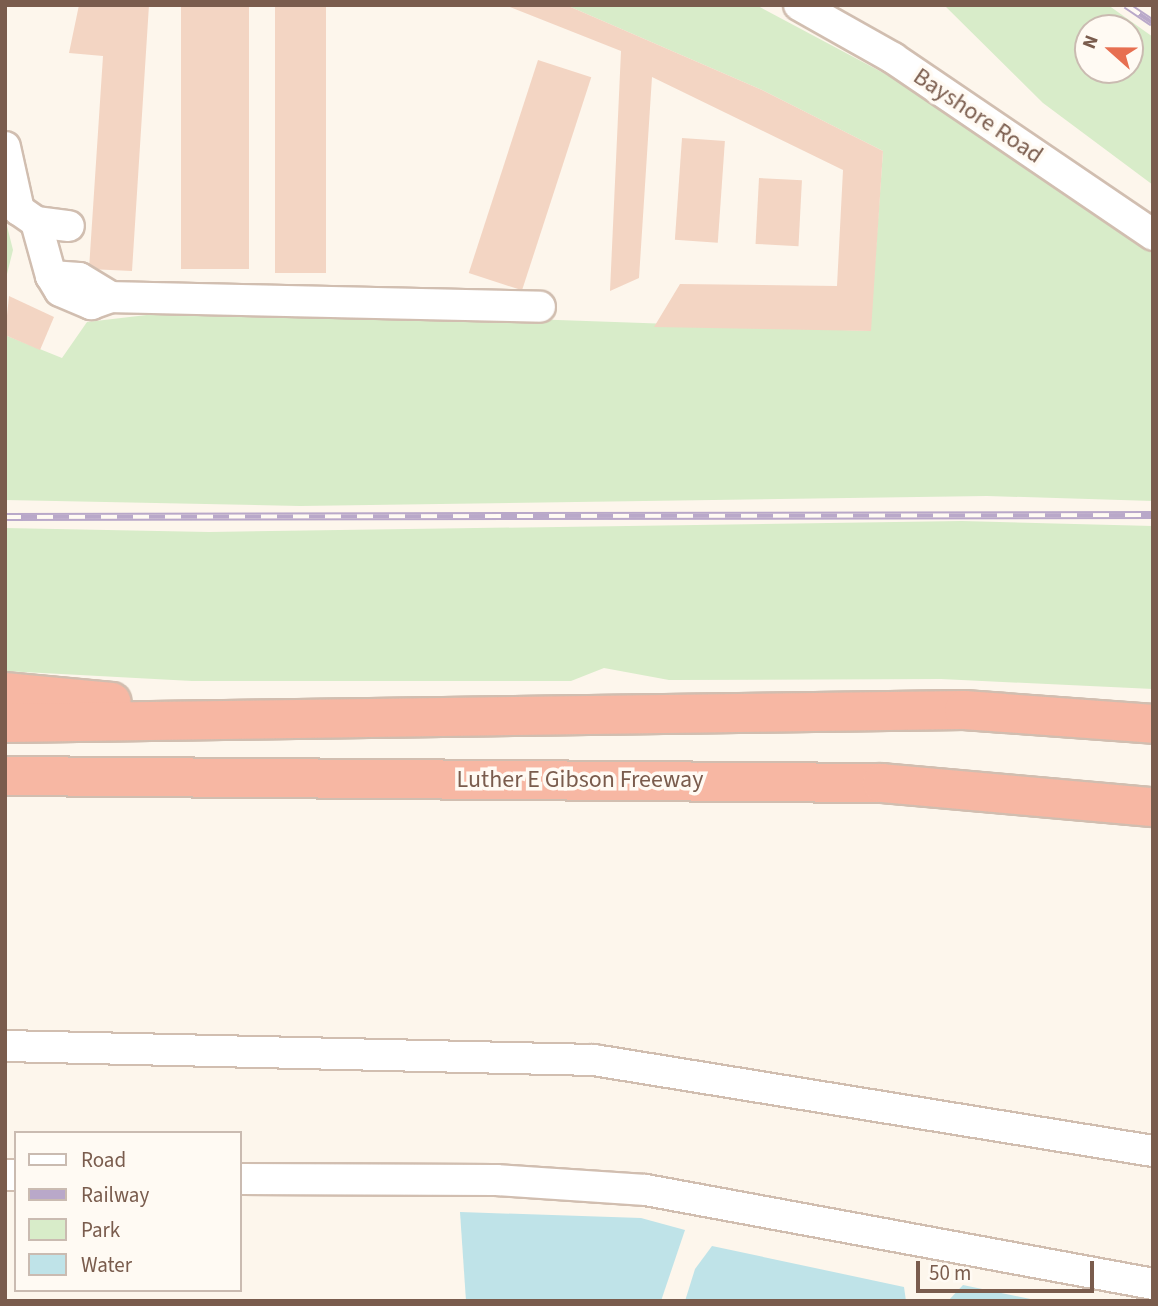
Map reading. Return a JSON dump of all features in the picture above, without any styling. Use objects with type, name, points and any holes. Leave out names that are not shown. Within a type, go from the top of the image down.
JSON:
[{"type":"highway","points":[[5,692],[104,701],[200,720]]},
{"type":"highway","points":[[5,723],[964,710],[1153,724]]},
{"type":"highway","name":"Luther E Gibson Freeway","points":[[11,777],[882,783],[1153,807]]},
{"type":"street","name":"Bayshore Road","points":[[799,5],[893,58],[1153,235]]},
{"type":"street","points":[[5,146],[19,210],[36,222],[69,226]]},
{"type":"street","points":[[36,222],[51,276],[69,297],[91,304],[111,297],[540,307]]},
{"type":"street","points":[[5,1046],[594,1060],[1153,1151]]},
{"type":"street","points":[[242,1179],[496,1180],[646,1190],[1153,1284]]},
{"type":"green space","points":[[566,5],[756,5],[951,109],[1153,248],[1153,501],[987,496],[300,506],[5,500],[5,335],[62,358],[87,322],[155,314],[157,306],[870,331],[883,151],[762,90]]},
{"type":"green space","points":[[944,5],[1108,5],[1121,14],[1074,14],[1074,84],[1144,84],[1144,31],[1153,37],[1153,185],[1043,103]]},
{"type":"green space","points":[[5,218],[13,250],[5,282]]},
{"type":"green space","points":[[962,521],[1153,526],[1153,689],[941,679],[669,680],[604,668],[571,681],[192,681],[5,671],[5,528],[209,532]]},
{"type":"water","points":[[460,1212],[641,1218],[685,1230],[661,1301],[466,1301]]},
{"type":"water","points":[[712,1246],[904,1287],[906,1301],[685,1301],[695,1269]]},
{"type":"water","points":[[963,1285],[1040,1301],[948,1301]]},
{"type":"building","points":[[79,5],[149,5],[132,271],[89,269],[103,56],[69,53]]},
{"type":"building","points":[[181,5],[249,5],[249,269],[181,269]]},
{"type":"building","points":[[275,5],[326,5],[326,273],[275,273]]},
{"type":"building","points":[[505,5],[566,5],[762,90],[883,151],[871,331],[654,327],[680,284],[837,286],[843,170],[652,77],[639,278],[610,291],[621,51]]},
{"type":"building","points":[[538,60],[591,77],[522,290],[469,273]]},
{"type":"building","points":[[682,138],[725,141],[718,243],[675,240]]},
{"type":"building","points":[[759,178],[802,180],[798,246],[756,244]]},
{"type":"building","points":[[9,296],[54,317],[40,350],[5,335]]},
{"type":"railway","points":[[1126,5],[1153,23]]},
{"type":"railway","points":[[5,517],[1153,515]]}]
